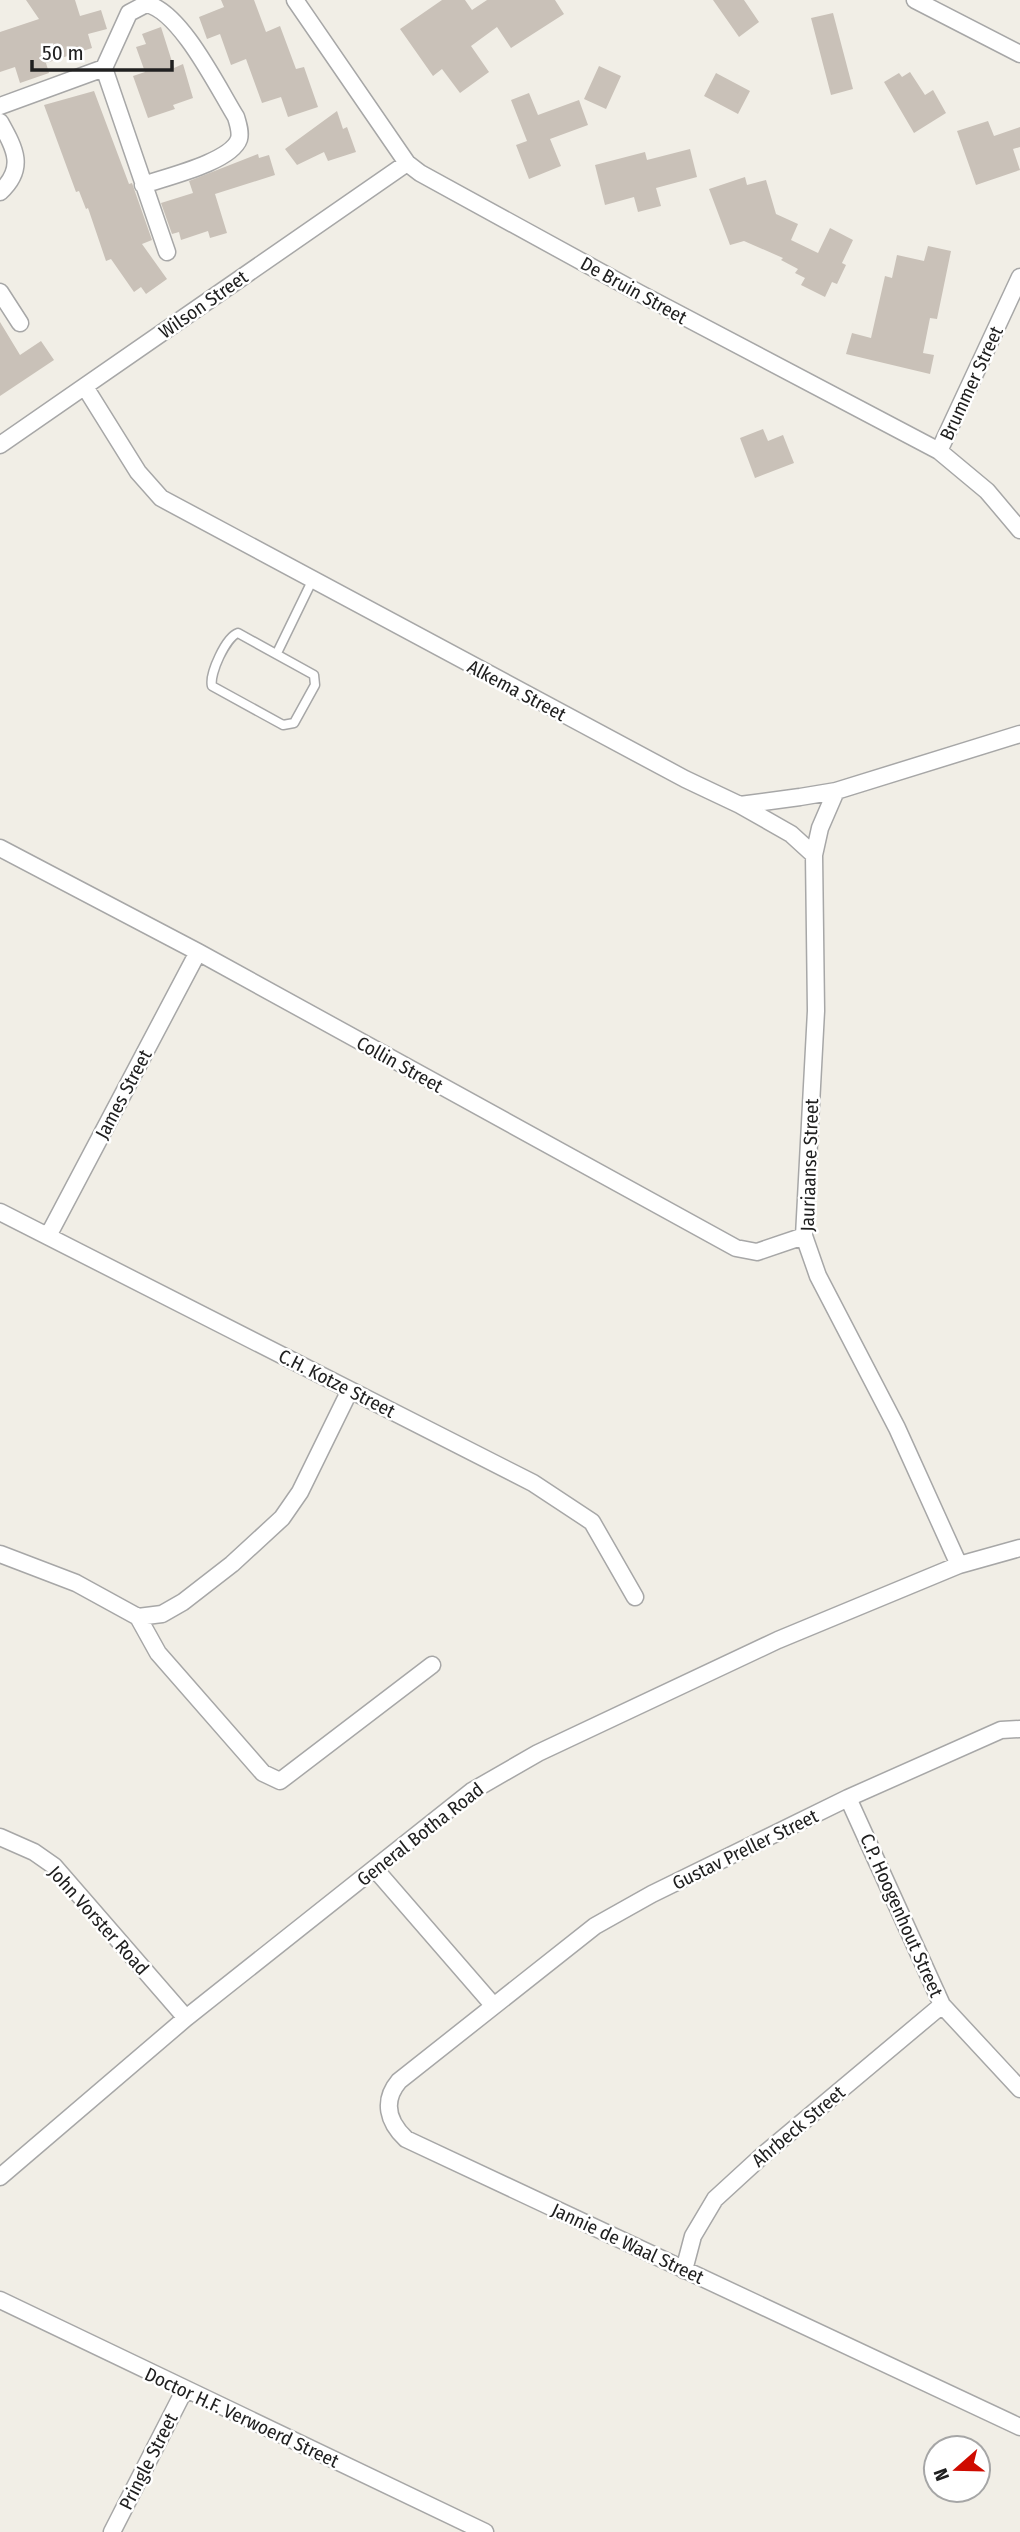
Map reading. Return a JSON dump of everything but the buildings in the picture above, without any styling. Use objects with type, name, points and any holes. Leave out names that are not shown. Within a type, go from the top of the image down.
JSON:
[{"type":"street","name":"De Bruin Street","points":[[295,0],[407,163],[455,194],[939,451],[987,491],[1020,530]]},
{"type":"street","points":[[915,0],[1020,54]]},
{"type":"street","points":[[144,186],[228,152],[239,138],[236,117],[178,26],[156,6],[146,4],[129,13],[104,68],[144,186],[167,252]]},
{"type":"street","points":[[0,106],[104,68]]},
{"type":"street","points":[[0,122],[14,146],[18,162],[10,183],[0,192]]},
{"type":"street","name":"Wilson Street","points":[[0,445],[407,163]]},
{"type":"street","name":"Brummer Street","points":[[939,451],[1020,277]]},
{"type":"street","points":[[0,292],[20,323]]},
{"type":"street","name":"Alkema Street","points":[[85,387],[138,472],[161,498],[673,773],[740,805]]},
{"type":"street","points":[[740,805],[836,791],[1020,734]]},
{"type":"street","name":"Jauriaanse Street","points":[[836,791],[820,828],[814,855],[816,1011],[804,1236],[818,1276],[897,1428],[959,1565]]},
{"type":"street","points":[[740,805],[791,834],[814,855]]},
{"type":"street","name":"Collin Street","points":[[0,848],[198,952],[736,1248],[757,1252],[804,1236]]},
{"type":"street","name":"James Street","points":[[48,1236],[198,952]]},
{"type":"street","name":"C.H. Kotze Street","points":[[0,1212],[533,1483],[573,1507],[592,1522],[604,1538],[635,1597]]},
{"type":"street","points":[[138,1618],[173,1609],[264,1537],[300,1492],[350,1390]]},
{"type":"street","name":"General Botha Road","points":[[0,2177],[186,2018],[472,1791],[538,1753],[778,1640],[959,1565],[1020,1548]]},
{"type":"street","points":[[0,1554],[76,1583],[138,1618],[149,1640],[166,1663],[263,1773],[280,1781],[432,1665]]},
{"type":"street","name":"Gustav Preller Street","points":[[493,2005],[596,1926],[652,1894],[848,1798],[1001,1730],[1018,1728]]},
{"type":"street","name":"C.P. Hoogenhout Street","points":[[848,1798],[942,2005],[1020,2090]]},
{"type":"street","name":"John Vorster Road","points":[[0,1838],[34,1852],[54,1866],[186,2018]]},
{"type":"street","points":[[375,1869],[493,2005]]},
{"type":"street","name":"Jannie de Waal Street","points":[[493,2005],[391,2091],[389,2115],[397,2130],[414,2143],[1020,2427]]},
{"type":"street","name":"Ahrbeck Street","points":[[684,2270],[693,2236],[715,2199],[763,2155],[942,2005]]},
{"type":"street","name":"Doctor H.F. Verwoerd Street","points":[[0,2300],[184,2391],[485,2532]]},
{"type":"street","name":"Pringle Street","points":[[112,2532],[184,2391]]},
{"type":"lane","points":[[277,653],[312,581]]},
{"type":"lane","points":[[234,634],[277,653],[316,678],[297,719],[288,726],[215,690],[211,684],[211,677],[234,634]]}]
